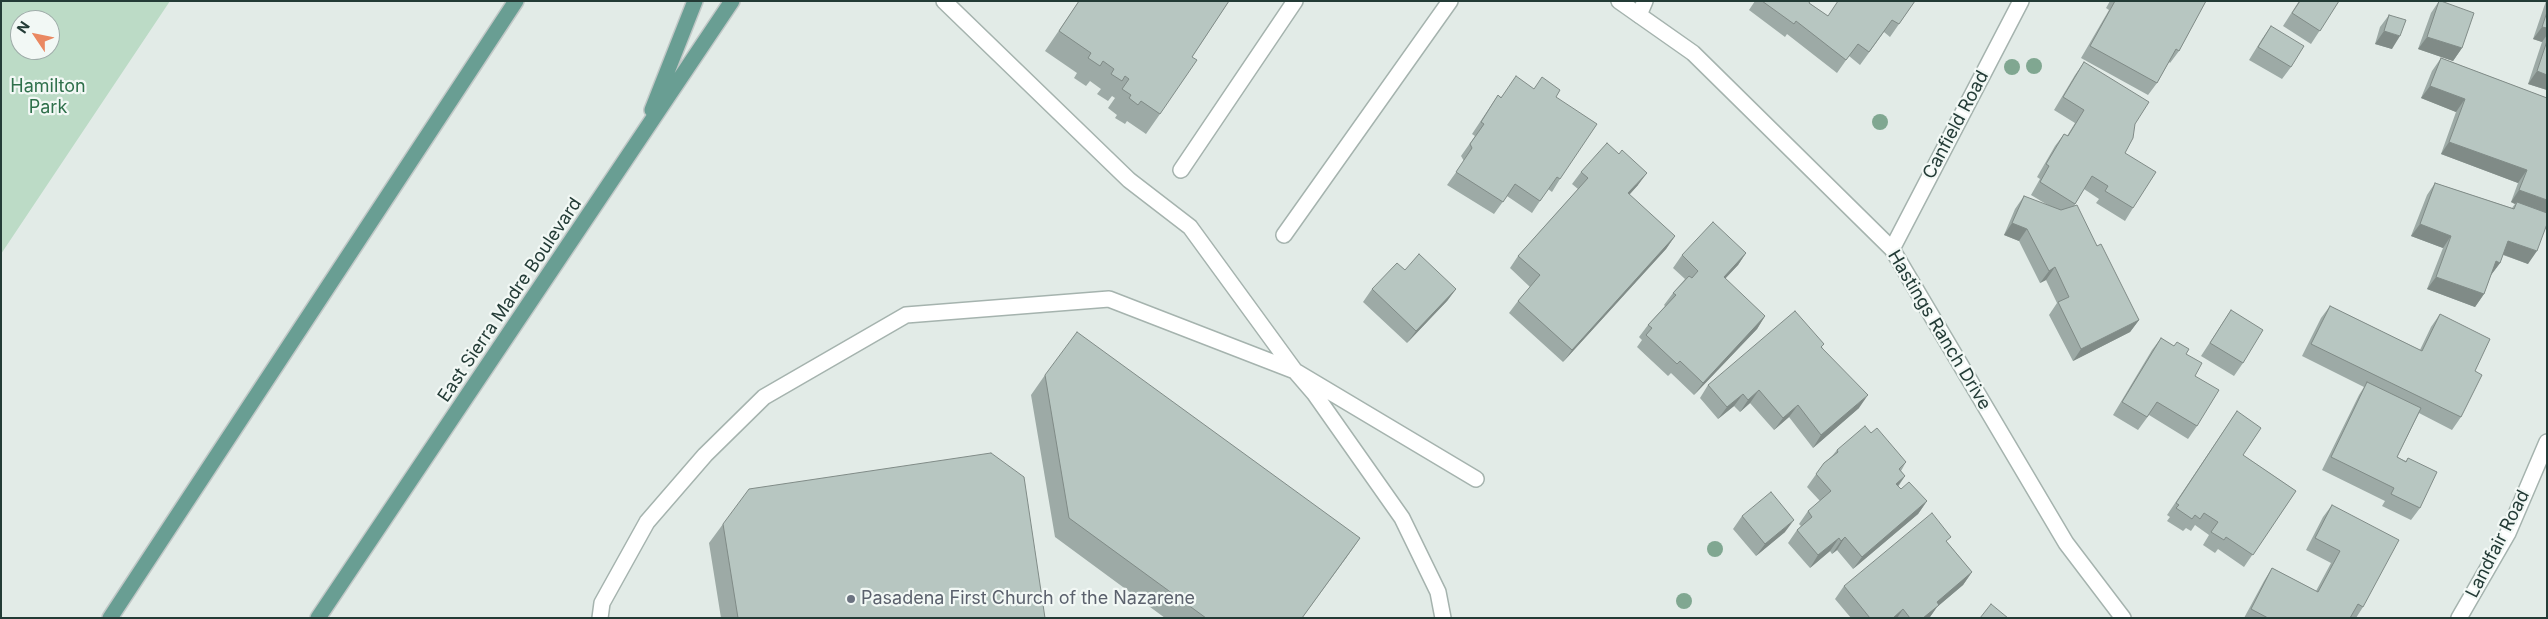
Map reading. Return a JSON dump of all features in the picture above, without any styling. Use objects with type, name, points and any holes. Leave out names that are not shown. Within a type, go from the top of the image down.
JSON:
[{"type":"main road","points":[[110,618],[516,1]]},
{"type":"main road","points":[[641,140],[696,1]]},
{"type":"main road","name":"East Sierra Madre Boulevard","points":[[318,618],[641,140],[732,1]]},
{"type":"street","points":[[944,1],[1130,180],[1190,227],[1295,371],[1314,393],[1402,518],[1438,592],[1443,618]]},
{"type":"street","points":[[1181,170],[1295,1]]},
{"type":"street","points":[[1284,235],[1450,1]]},
{"type":"street","name":"Hastings Ranch Drive","points":[[1619,1],[1642,8],[1693,53],[1892,249],[2066,543],[2123,618]]},
{"type":"street","name":"Canfield Road","points":[[1892,249],[2021,1]]},
{"type":"street","points":[[600,618],[602,603],[647,522],[705,455],[764,397],[906,315],[1108,299],[1295,371],[1476,479]]},
{"type":"street","name":"Landfair Road","points":[[2459,618],[2508,533],[2547,442]]},
{"type":"green space","name":"Hamilton Park","points":[[1,1],[170,1],[1,254]]},
{"type":"building","points":[[1079,1],[1229,1],[1192,57],[1197,60],[1160,114],[1141,101],[1138,105],[1129,98],[1131,95],[1122,89],[1129,79],[1125,76],[1122,81],[1111,74],[1114,69],[1103,61],[1100,66],[1088,58],[1091,53],[1059,31]]},
{"type":"building","points":[[1762,1],[1810,1],[1809,3],[1828,16],[1838,1],[1915,1],[1899,24],[1892,20],[1869,52],[1858,44],[1846,60],[1796,21],[1794,24]]},
{"type":"building","points":[[2115,1],[2206,1],[2179,51],[2176,49],[2157,83],[2090,46]]},
{"type":"building","points":[[2300,1],[2339,1],[2320,31],[2292,13]]},
{"type":"building","points":[[2439,1],[2474,13],[2462,48],[2427,37]]},
{"type":"building","points":[[2547,12],[2547,28],[2542,27]]},
{"type":"building","points":[[2389,15],[2406,20],[2400,36],[2384,31]]},
{"type":"building","points":[[2271,26],[2304,46],[2291,67],[2258,47]]},
{"type":"building","points":[[2547,41],[2547,75],[2537,71]]},
{"type":"building","points":[[2441,58],[2547,98],[2547,200],[2519,190],[2527,170],[2449,142],[2465,99],[2430,86]]},
{"type":"building","points":[[2084,62],[2149,102],[2135,124],[2133,138],[2125,153],[2156,172],[2133,208],[2105,191],[2108,186],[2092,176],[2075,204],[2040,182],[2049,166],[2046,164],[2064,134],[2068,136],[2084,110],[2063,97]]},
{"type":"building","points":[[1516,76],[1534,89],[1542,77],[1560,90],[1556,97],[1597,124],[1560,179],[1557,177],[1540,201],[1515,184],[1503,202],[1456,172],[1472,148],[1470,144],[1484,124],[1481,122],[1498,95],[1501,98]]},
{"type":"building","points":[[1607,143],[1619,154],[1622,150],[1647,173],[1628,193],[1675,236],[1572,350],[1518,301],[1540,275],[1518,256],[1588,178],[1581,172]]},
{"type":"building","points":[[2435,183],[2514,209],[2517,202],[2547,213],[2547,224],[2537,251],[2508,241],[2500,263],[2496,261],[2484,294],[2436,277],[2451,236],[2420,224]]},
{"type":"building","points":[[2024,196],[2061,210],[2077,205],[2097,246],[2101,244],[2139,320],[2081,349],[2058,302],[2069,297],[2055,267],[2049,271],[2027,229],[2012,223]]},
{"type":"building","points":[[1713,222],[1746,253],[1724,277],[1765,316],[1703,383],[1680,361],[1677,364],[1646,335],[1652,328],[1648,325],[1676,295],[1673,293],[1689,276],[1692,278],[1698,271],[1682,255]]},
{"type":"building","points":[[1419,254],[1456,289],[1416,331],[1372,289],[1397,263],[1405,270]]},
{"type":"building","points":[[2330,306],[2422,351],[2440,314],[2490,339],[2475,371],[2482,375],[2461,417],[2311,344]]},
{"type":"building","points":[[2231,310],[2263,330],[2243,363],[2210,343]]},
{"type":"building","points":[[1795,311],[1824,344],[1821,347],[1868,395],[1821,435],[1798,405],[1783,418],[1759,390],[1748,400],[1743,394],[1727,407],[1708,385]]},
{"type":"building","points":[[1077,332],[1360,538],[1302,618],[1206,618],[1069,518],[1045,375]]},
{"type":"building","points":[[2161,338],[2174,346],[2177,342],[2189,349],[2186,354],[2202,363],[2195,376],[2219,390],[2197,426],[2157,402],[2147,417],[2122,402]]},
{"type":"building","points":[[2367,382],[2421,408],[2397,457],[2406,462],[2408,458],[2437,472],[2420,508],[2391,494],[2394,488],[2331,457]]},
{"type":"building","points":[[2237,411],[2261,428],[2243,455],[2296,491],[2253,555],[2226,537],[2224,540],[2211,532],[2218,522],[2204,513],[2200,519],[2195,515],[2192,519],[2176,508],[2179,505],[2176,503]]},
{"type":"building","points":[[1865,426],[1871,433],[1877,428],[1906,462],[1899,469],[1905,476],[1896,484],[1901,489],[1909,482],[1927,501],[1862,557],[1845,537],[1841,541],[1839,538],[1818,555],[1797,530],[1812,517],[1808,511],[1831,491],[1816,474],[1824,463],[1838,452],[1837,450]]},
{"type":"building","points":[[991,453],[1024,477],[1045,618],[738,618],[723,524],[749,489]]},
{"type":"building","points":[[1771,492],[1794,520],[1765,544],[1742,516]]},
{"type":"building","points":[[2332,505],[2399,540],[2363,607],[2358,604],[2350,618],[2268,618],[2251,609],[2272,568],[2318,592],[2340,551],[2315,538]]},
{"type":"building","points":[[1932,513],[1951,537],[1946,541],[1972,572],[1937,602],[1939,605],[1923,618],[1910,618],[1903,609],[1893,618],[1870,618],[1844,586]]},
{"type":"building","points":[[1991,604],[2008,618],[1980,618]]},
{"type":"place","name":"Pasadena First Church of the Nazarene","points":[[851,599]]}]
